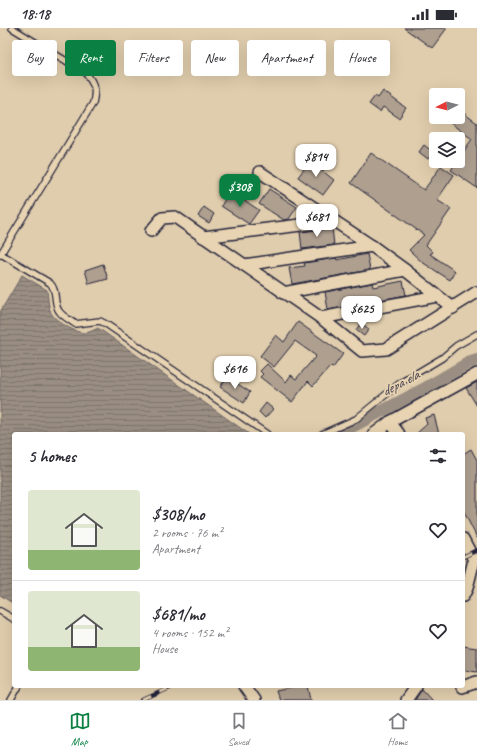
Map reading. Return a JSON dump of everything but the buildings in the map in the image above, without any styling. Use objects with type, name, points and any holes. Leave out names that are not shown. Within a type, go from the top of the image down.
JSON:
[{"type":"street","points":[[260,172],[372,246],[453,308]]},
{"type":"street","points":[[151,231],[162,218],[175,217],[321,318],[362,351],[386,350],[477,292]]},
{"type":"street","points":[[203,237],[333,221]]},
{"type":"street","points":[[244,265],[372,246]]},
{"type":"street","points":[[283,293],[405,270]]},
{"type":"street","points":[[321,318],[437,296]]},
{"type":"street","points":[[377,432],[390,422],[477,374]]},
{"type":"street","points":[[390,422],[398,432]]},
{"type":"street","points":[[465,543],[474,560],[465,592]]},
{"type":"street","points":[[465,686],[477,682]]},
{"type":"street","points":[[245,688],[254,700]]},
{"type":"street","points":[[406,700],[415,688]]},
{"type":"lane","points":[[12,28],[86,73],[93,81],[95,88],[93,103],[0,255],[50,284],[55,291],[57,308],[60,313],[75,324],[100,321],[106,324],[264,432]]},
{"type":"lane","points":[[327,432],[356,419],[400,382],[442,358],[456,346],[477,334]]},
{"type":"lane","points":[[0,611],[12,618]]},
{"type":"lane","points":[[11,700],[19,688]]},
{"type":"shaded area","points":[[22,275],[47,290],[51,313],[61,323],[82,333],[88,333],[98,328],[246,432],[12,432],[12,603],[0,595],[0,312]]},
{"type":"waterway","name":"depa ela","points":[[343,432],[427,387],[468,363],[477,360]]},
{"type":"railway","points":[[465,556],[477,550]]},
{"type":"railway","points":[[143,700],[170,688]]}]
